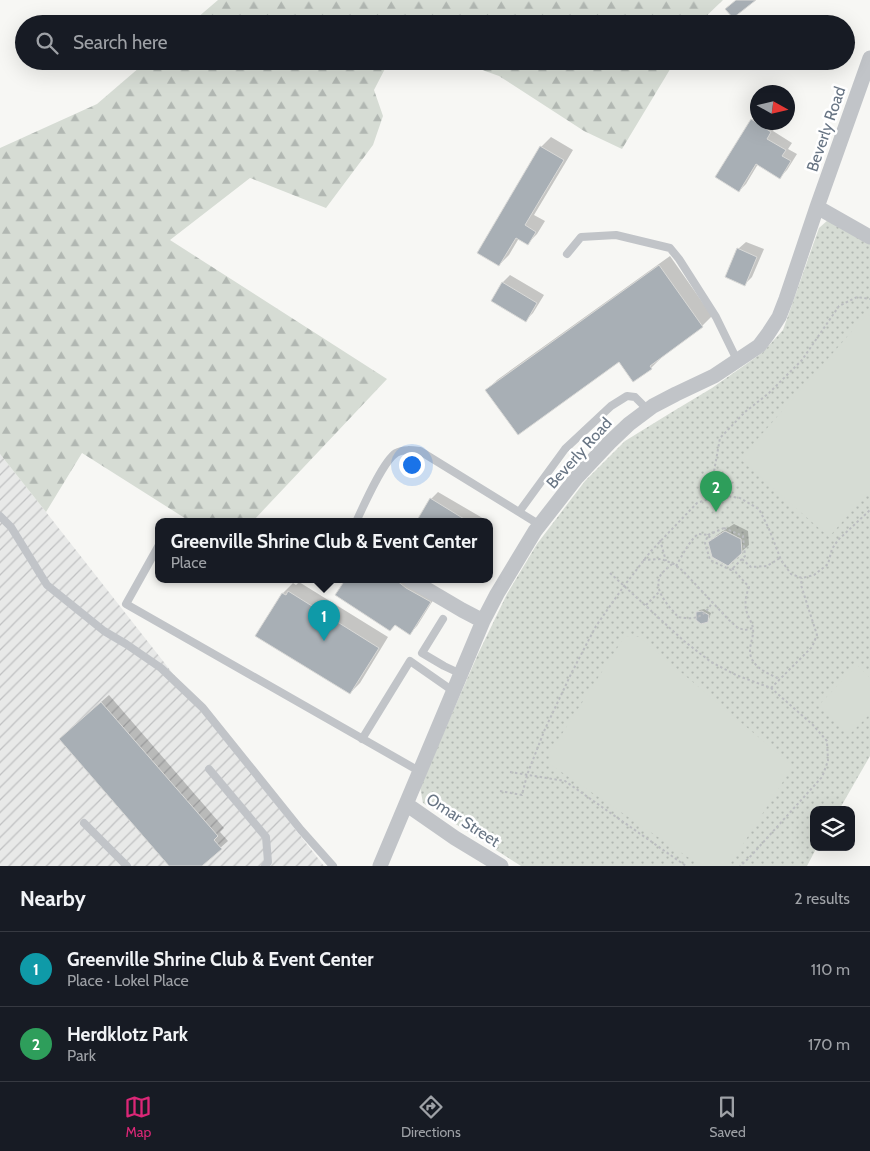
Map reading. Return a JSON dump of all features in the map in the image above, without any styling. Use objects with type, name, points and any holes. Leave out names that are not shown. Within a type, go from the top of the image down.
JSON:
[{"type":"street","name":"Beverly Road","points":[[380,866],[483,621],[497,594],[540,525],[578,477],[608,443],[629,424],[648,410],[676,394],[714,376],[758,346],[779,317],[870,58]]},
{"type":"street","points":[[817,207],[870,237]]},
{"type":"street","points":[[417,583],[483,621]]},
{"type":"street","name":"Omar Street","points":[[406,804],[455,838],[501,866]]},
{"type":"lane","points":[[567,254],[581,238],[616,235],[670,248],[716,317],[737,360]]},
{"type":"lane","points":[[518,512],[565,449],[611,406],[627,396],[635,397],[648,410]]},
{"type":"lane","points":[[358,518],[388,460],[397,452],[406,450],[420,451],[540,525]]},
{"type":"lane","points":[[0,516],[11,527],[47,585],[104,631],[161,668],[202,708],[301,830],[333,866]]},
{"type":"lane","points":[[155,552],[126,604],[419,771]]},
{"type":"lane","points":[[443,619],[422,653],[461,674]]},
{"type":"lane","points":[[362,739],[410,661],[453,691]]},
{"type":"lane","points":[[209,769],[266,837],[268,862],[265,866]]},
{"type":"lane","points":[[84,823],[127,866]]},
{"type":"path","points":[[706,500],[713,476],[720,438],[745,412],[769,394],[802,360],[840,306],[858,297],[870,299]]},
{"type":"path","points":[[500,791],[522,795],[527,774],[545,728],[596,626],[660,540],[697,503],[720,495],[740,498],[759,509],[780,558],[791,574],[802,578],[814,575],[828,564],[832,550],[838,540],[870,510]]},
{"type":"path","points":[[724,528],[743,536],[745,556],[742,559],[731,570],[710,560],[706,543],[708,536],[724,528]]},
{"type":"path","points":[[676,566],[692,538],[698,534],[708,536],[712,540]]},
{"type":"path","points":[[660,540],[666,561]]},
{"type":"path","points":[[742,559],[751,567],[767,566],[780,558]]},
{"type":"path","points":[[644,560],[661,559],[676,566],[738,628],[745,630],[753,628]]},
{"type":"path","points":[[672,564],[658,579],[660,595],[678,617],[696,618],[706,613],[712,603]]},
{"type":"path","points":[[732,568],[749,587],[746,596],[746,611],[753,628],[750,653],[753,660],[760,669],[780,679]]},
{"type":"path","points":[[610,573],[684,641],[710,662],[736,675],[771,688],[813,725],[827,741],[828,760],[822,777],[740,866]]},
{"type":"path","points":[[771,688],[812,647],[816,635],[801,585],[802,578]]},
{"type":"path","points":[[646,606],[660,591]]},
{"type":"path","points":[[510,772],[565,781],[686,866]]},
{"type":"shaded area","points":[[0,454],[46,512],[324,866],[0,866]]},
{"type":"green space","points":[[218,0],[723,0],[707,15],[200,15]]},
{"type":"green space","points":[[137,70],[384,70],[374,90],[383,116],[373,145],[326,208],[250,178],[170,240],[387,379],[256,518],[185,518],[82,453],[46,512],[0,454],[0,148],[97,104]]},
{"type":"green space","points":[[482,70],[670,70],[622,149],[584,131],[499,76]]},
{"type":"green space","points":[[828,220],[870,244],[870,756],[841,806],[810,806],[810,851],[815,851],[807,866],[521,866],[423,803],[420,787],[478,654],[507,594],[537,544],[585,481],[625,441],[712,388],[762,353],[783,330],[819,228]]},
{"type":"green space","points":[[867,314],[870,316],[870,490],[829,537],[740,459]]},
{"type":"green space","points":[[625,636],[639,637],[793,766],[729,866],[701,866],[551,765],[549,754]]},
{"type":"green space","points":[[857,665],[870,678],[870,714],[849,735],[819,705]]},
{"type":"building","points":[[736,0],[756,0],[737,15],[730,15],[725,9]]},
{"type":"building","points":[[750,121],[750,130],[768,130],[771,132],[767,139],[786,150],[782,156],[791,161],[780,179],[756,164],[739,192],[715,177]]},
{"type":"building","points":[[540,146],[564,160],[525,225],[536,232],[528,245],[516,238],[499,266],[477,253]]},
{"type":"building","points":[[737,248],[757,257],[745,286],[725,277]]},
{"type":"building","points":[[659,265],[703,327],[650,366],[652,369],[633,382],[619,362],[518,435],[485,390]]},
{"type":"building","points":[[502,282],[537,303],[526,322],[491,301]]},
{"type":"building","points":[[430,498],[462,518],[418,518]]},
{"type":"building","points":[[725,531],[741,539],[742,553],[728,566],[712,557],[708,542]]},
{"type":"building","points":[[343,583],[400,583],[431,602],[410,635],[395,625],[390,631],[335,595]]},
{"type":"building","points":[[288,591],[379,648],[350,694],[255,636],[282,593],[286,595]]},
{"type":"building","points":[[702,611],[709,615],[708,622],[701,624],[696,620],[696,612]]},
{"type":"building","points":[[101,702],[218,836],[214,840],[222,849],[202,866],[169,866],[59,739]]},
{"type":"place","name":"Herdklotz Park","points":[[716,512]]},
{"type":"place","name":"Greenville Shrine Club & Event Center","points":[[324,641]]}]
